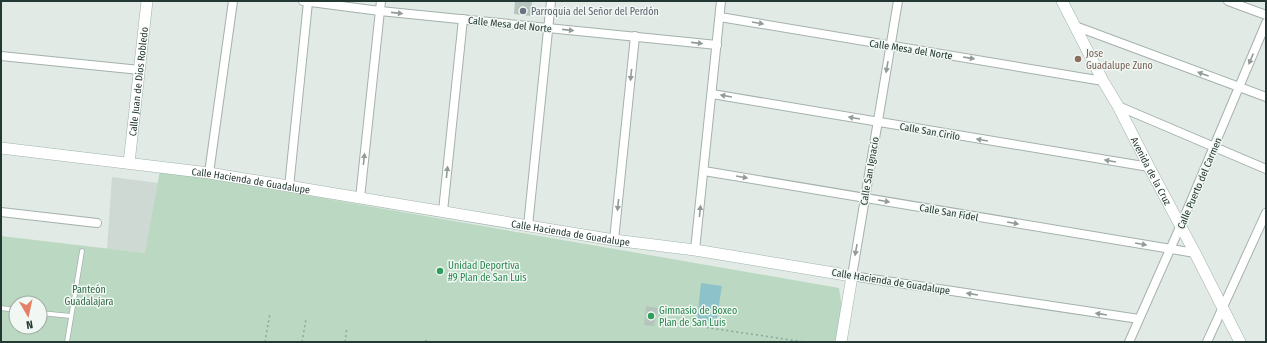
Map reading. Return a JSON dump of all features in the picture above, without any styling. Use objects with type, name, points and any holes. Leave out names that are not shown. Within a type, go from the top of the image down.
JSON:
[{"type":"street","name":"Calle Juan de Dios Robledo","points":[[129,163],[147,1]]},
{"type":"street","points":[[208,173],[233,1]]},
{"type":"street","points":[[289,186],[305,1]]},
{"type":"street","name":"Calle Mesa del Norte","points":[[305,1],[380,11],[717,45]]},
{"type":"street","points":[[360,198],[381,1]]},
{"type":"street","points":[[528,226],[551,1]]},
{"type":"street","points":[[695,250],[721,1]]},
{"type":"street","name":"Calle San Ignacio","points":[[841,342],[898,1]]},
{"type":"street","name":"Avenida de la Cruz","points":[[1062,1],[1195,253],[1240,342]]},
{"type":"street","points":[[1228,1],[1266,15]]},
{"type":"street","name":"Calle Mesa del Norte","points":[[720,17],[1103,81]]},
{"type":"street","points":[[443,211],[462,19]]},
{"type":"street","name":"Calle Puerto del Carmen","points":[[1129,342],[1180,227],[1266,23]]},
{"type":"street","points":[[1075,26],[1266,97]]},
{"type":"street","points":[[614,240],[635,36]]},
{"type":"street","points":[[1,56],[140,70]]},
{"type":"street","name":"Calle San Cirilo","points":[[712,94],[1149,168]]},
{"type":"street","points":[[1118,106],[1266,169]]},
{"type":"street","name":"Calle Hacienda de Guadalupe","points":[[1,148],[208,173],[614,240],[695,250],[852,276],[1140,319]]},
{"type":"street","name":"Calle San Fidel","points":[[704,171],[1195,253]]},
{"type":"street","points":[[1,212],[97,223]]},
{"type":"street","points":[[1207,342],[1266,213]]},
{"type":"lane","points":[[67,342],[82,251]]},
{"type":"lane","points":[[48,314],[71,316]]},
{"type":"path","points":[[265,342],[270,313]]},
{"type":"path","points":[[302,342],[306,319]]},
{"type":"path","points":[[662,321],[805,342]]},
{"type":"path","points":[[345,342],[347,327]]},
{"type":"shaded area","points":[[112,177],[158,183],[146,253],[107,249]]},
{"type":"green space","name":"Unidad Deportiva #9 Plan de San Luis","points":[[160,170],[839,288],[842,307],[836,342],[1,342],[1,236],[145,253]]},
{"type":"water","points":[[701,283],[722,286],[716,323],[697,321]]},
{"type":"building","name":"Parroquia del Señor del Perdón","points":[[515,1],[532,1],[531,16],[514,14]]},
{"type":"building","name":"Gimnasio de Boxeo Plan de San Luis","points":[[646,306],[658,308],[654,326],[644,325]]},
{"type":"place","name":"Parroquia del Señor del Perdón","points":[[523,11]]},
{"type":"place","name":"Jose Guadalupe Zuno","points":[[1078,59]]},
{"type":"place","name":"Unidad Deportiva #9 Plan de San Luis","points":[[440,271]]},
{"type":"place","name":"Gimnasio de Boxeo Plan de San Luis","points":[[651,316]]},
{"type":"park label","name":"Panteón Guadalajara","points":[[89,294]]}]
